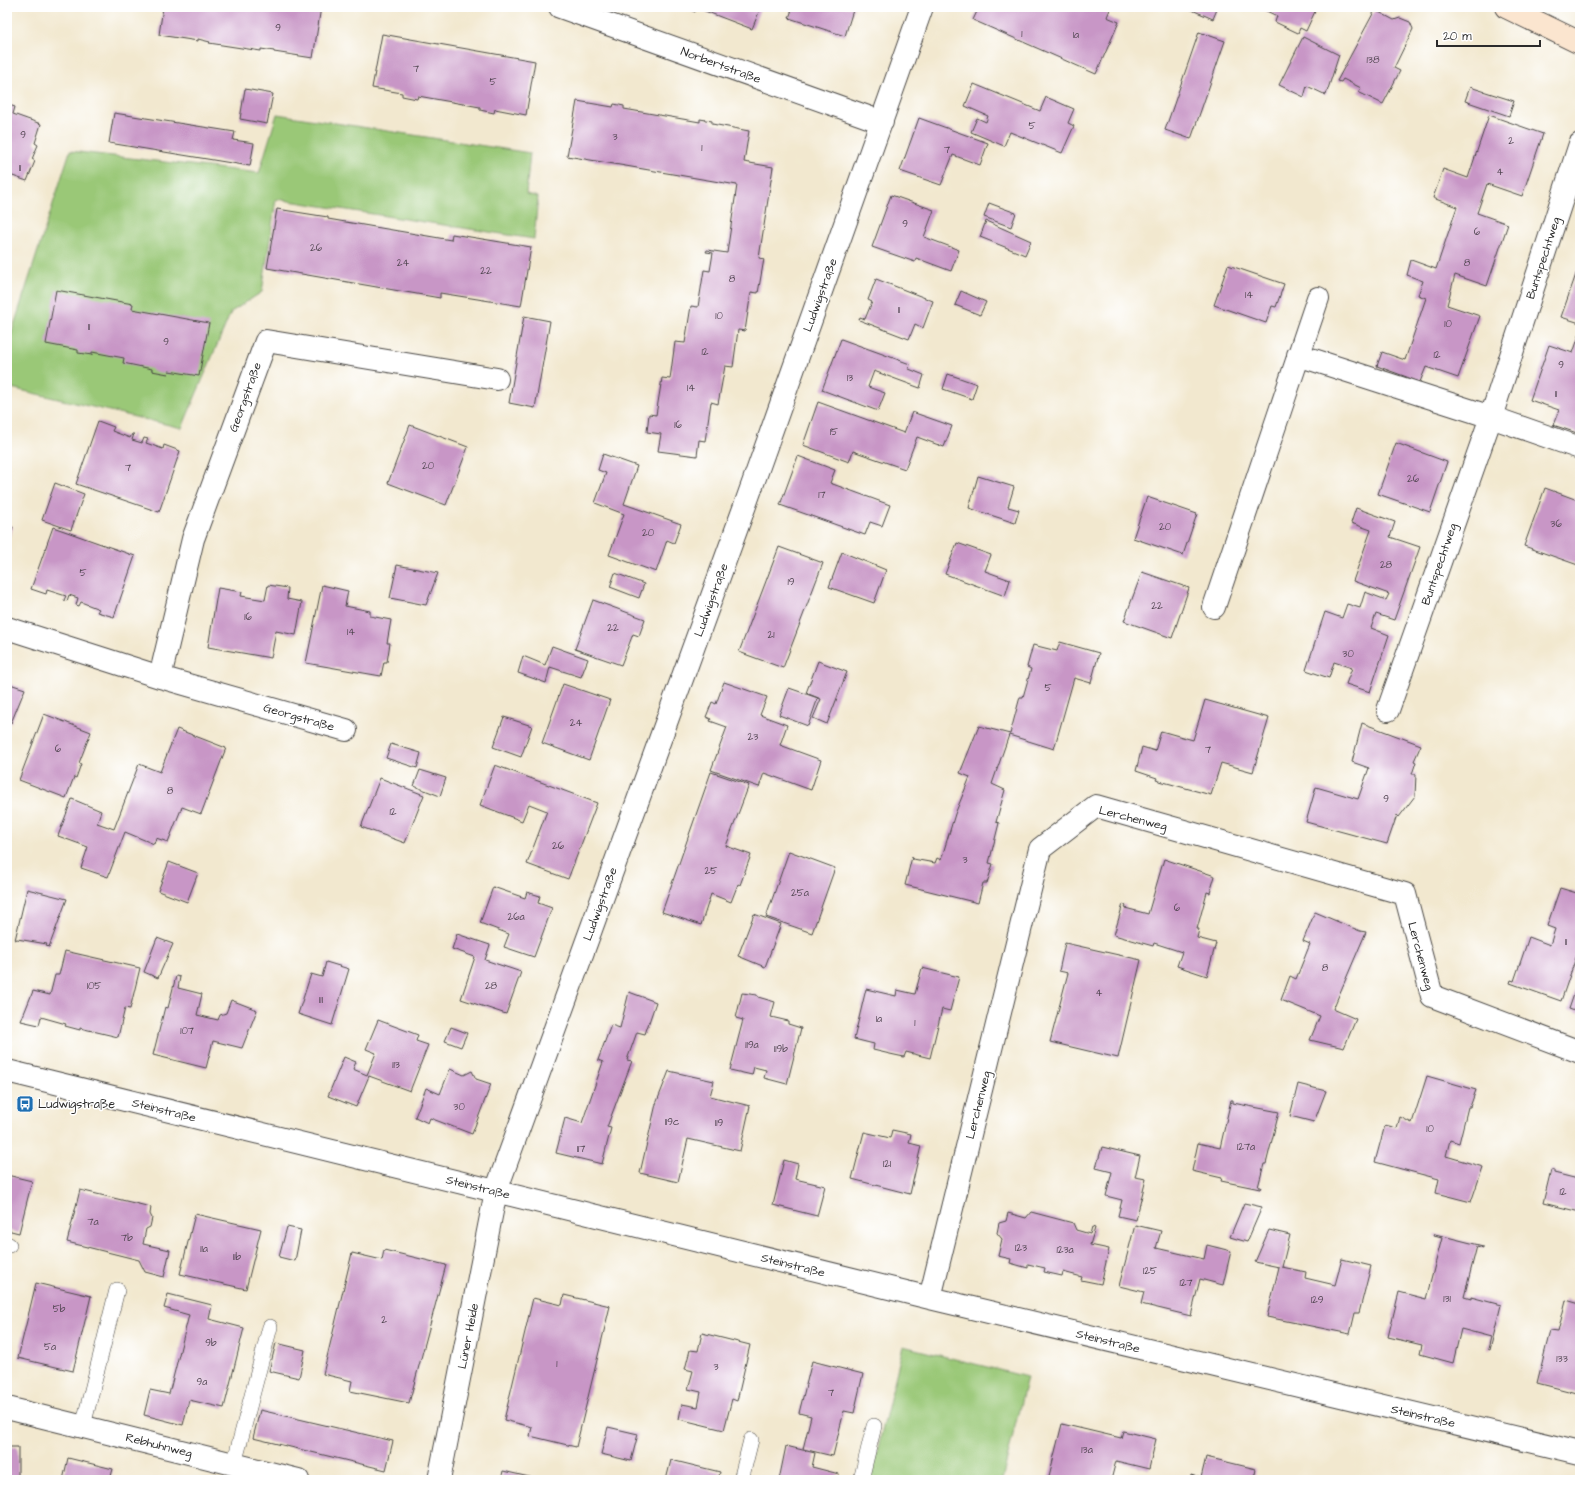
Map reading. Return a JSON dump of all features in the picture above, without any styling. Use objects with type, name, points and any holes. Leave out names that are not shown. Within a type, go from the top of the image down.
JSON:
[{"type":"main road","points":[[1506,7],[1580,43]]},
{"type":"street","name":"Norbertstraße","points":[[560,7],[882,122]]},
{"type":"street","name":"Ludwigstraße","points":[[496,1191],[882,122],[922,7]]},
{"type":"street","name":"Buntspechtweg","points":[[1388,710],[1491,417],[1580,144]]},
{"type":"street","points":[[1214,607],[1318,298]]},
{"type":"street","name":"Georgstraße","points":[[160,677],[193,539],[266,341],[497,379]]},
{"type":"street","points":[[1298,355],[1491,417],[1580,448]]},
{"type":"street","name":"Georgstraße","points":[[7,628],[160,677],[346,730]]},
{"type":"street","name":"Lerchenweg","points":[[930,1298],[1040,849],[1096,806],[1405,894],[1432,996],[1580,1052]]},
{"type":"street","name":"Steinstraße","points":[[7,1072],[930,1298],[1580,1453]]},
{"type":"street","name":"Lüner Heide","points":[[439,1480],[496,1191]]},
{"type":"street","name":"Rebhuhnweg","points":[[7,1408],[298,1480]]},
{"type":"lane","points":[[83,1426],[117,1290]]},
{"type":"lane","points":[[234,1464],[270,1327]]},
{"type":"lane","points":[[861,1480],[874,1426]]},
{"type":"lane","points":[[741,1480],[750,1440]]},
{"type":"green space","points":[[277,114],[530,153],[526,194],[538,197],[534,239],[276,199],[262,292],[231,312],[182,428],[7,387],[7,347],[70,151],[259,173]]},
{"type":"green space","points":[[903,1346],[1027,1377],[1002,1480],[870,1480]]},
{"type":"building","points":[[163,7],[321,7],[313,58],[261,49],[261,51],[209,43],[210,42],[198,39],[198,41],[159,35]]},
{"type":"building","points":[[684,7],[761,7],[752,29],[697,8],[695,12]]},
{"type":"building","points":[[793,7],[854,7],[845,36],[789,18]]},
{"type":"building","points":[[979,7],[1111,7],[1107,17],[1119,22],[1096,74],[973,20]]},
{"type":"building","points":[[1185,7],[1218,7],[1213,19]]},
{"type":"building","points":[[1258,7],[1317,7],[1306,31],[1300,28],[1298,33],[1275,22],[1277,16]]},
{"type":"building","points":[[1375,10],[1394,20],[1400,18],[1410,22],[1413,29],[1394,68],[1400,71],[1383,104],[1358,92],[1361,88],[1343,79],[1341,82],[1337,81]]},
{"type":"building","points":[[1199,32],[1225,41],[1191,139],[1165,130]]},
{"type":"building","points":[[382,34],[535,61],[526,115],[495,109],[494,113],[480,110],[480,107],[418,96],[417,99],[402,96],[402,93],[372,88]]},
{"type":"building","points":[[1303,37],[1339,55],[1326,95],[1307,86],[1304,97],[1279,85]]},
{"type":"building","points":[[974,84],[1040,111],[1046,97],[1074,109],[1068,123],[1074,126],[1062,153],[1010,132],[1004,146],[971,132],[977,118],[986,122],[988,116],[965,106]]},
{"type":"building","points":[[1470,87],[1514,101],[1509,116],[1465,101]]},
{"type":"building","points":[[245,89],[273,94],[267,124],[240,119]]},
{"type":"building","points":[[577,101],[613,107],[614,104],[624,106],[624,109],[700,122],[700,119],[712,121],[712,124],[749,131],[744,162],[773,167],[759,258],[764,259],[758,293],[751,292],[745,331],[738,330],[733,367],[725,366],[718,404],[711,402],[705,441],[699,440],[697,456],[658,451],[661,434],[647,432],[649,414],[656,415],[662,378],[670,379],[675,342],[685,343],[691,306],[698,307],[704,270],[710,271],[713,253],[706,252],[707,250],[727,253],[737,185],[567,156]]},
{"type":"building","points":[[7,104],[15,107],[13,114],[41,124],[35,143],[38,145],[32,159],[35,161],[27,181],[7,174]]},
{"type":"building","points":[[114,113],[235,132],[233,140],[254,143],[250,166],[109,143]]},
{"type":"building","points":[[1489,115],[1543,134],[1522,196],[1487,184],[1477,213],[1508,224],[1487,286],[1455,275],[1447,305],[1480,316],[1458,378],[1426,367],[1420,382],[1377,366],[1382,352],[1405,360],[1426,298],[1418,295],[1423,281],[1407,275],[1411,260],[1436,269],[1457,207],[1433,198],[1443,169],[1468,178]]},
{"type":"building","points":[[919,118],[988,143],[980,165],[953,155],[941,185],[900,171]]},
{"type":"building","points":[[891,195],[934,210],[924,237],[959,250],[951,271],[916,258],[915,262],[872,247]]},
{"type":"building","points":[[989,203],[1016,213],[1011,227],[984,217]]},
{"type":"building","points":[[277,209],[451,240],[452,234],[531,247],[521,306],[440,293],[440,298],[267,268]]},
{"type":"building","points":[[986,221],[1031,241],[1025,255],[980,237]]},
{"type":"building","points":[[1580,263],[1580,323],[1561,317]]},
{"type":"building","points":[[1228,265],[1284,284],[1276,307],[1272,306],[1266,323],[1214,305]]},
{"type":"building","points":[[876,279],[933,301],[923,328],[915,324],[909,339],[859,320],[860,317],[865,319],[872,302],[868,300]]},
{"type":"building","points":[[56,290],[133,304],[132,309],[209,323],[199,376],[169,371],[168,374],[152,371],[152,369],[123,363],[124,358],[92,352],[92,355],[78,353],[78,350],[46,344]]},
{"type":"building","points":[[961,291],[986,302],[980,315],[955,305]]},
{"type":"building","points":[[524,316],[550,321],[535,408],[509,403]]},
{"type":"building","points":[[1580,333],[1580,434],[1553,425],[1559,410],[1530,400],[1549,345],[1573,353]]},
{"type":"building","points":[[841,339],[910,364],[909,369],[924,375],[920,388],[874,371],[868,387],[885,393],[878,411],[822,390]]},
{"type":"building","points":[[948,374],[977,384],[972,399],[943,389]]},
{"type":"building","points":[[818,402],[904,433],[912,412],[952,426],[944,447],[917,437],[905,469],[853,451],[849,462],[803,445]]},
{"type":"building","points":[[98,421],[114,427],[112,431],[130,438],[132,434],[134,434],[132,440],[142,443],[144,438],[148,439],[146,443],[163,449],[164,445],[180,451],[159,512],[76,484]]},
{"type":"building","points":[[410,425],[468,447],[446,505],[388,483]]},
{"type":"building","points":[[1396,443],[1447,462],[1430,512],[1378,494]]},
{"type":"building","points":[[603,454],[637,466],[624,504],[681,524],[674,543],[667,540],[656,572],[609,555],[624,514],[595,503],[606,473],[598,470]]},
{"type":"building","points":[[798,456],[835,470],[830,483],[890,505],[882,526],[870,522],[865,535],[780,505]]},
{"type":"building","points":[[978,476],[1014,487],[1008,507],[1019,510],[1015,523],[969,508]]},
{"type":"building","points":[[55,483],[84,494],[71,530],[42,520]]},
{"type":"building","points":[[1545,488],[1580,501],[1580,559],[1578,565],[1524,546]]},
{"type":"building","points":[[1147,497],[1197,514],[1183,555],[1133,538]]},
{"type":"building","points":[[1356,508],[1395,522],[1390,537],[1420,547],[1394,620],[1376,614],[1371,628],[1389,635],[1370,692],[1346,684],[1352,668],[1334,662],[1329,678],[1306,670],[1325,612],[1342,618],[1347,604],[1360,608],[1365,592],[1386,600],[1389,594],[1353,581],[1371,530],[1351,523]]},
{"type":"building","points":[[7,525],[13,527],[7,543]]},
{"type":"building","points":[[53,527],[135,556],[114,617],[97,612],[99,609],[81,602],[79,606],[76,605],[78,598],[69,595],[67,601],[64,600],[66,596],[47,590],[46,594],[31,589]]},
{"type":"building","points":[[957,543],[991,555],[985,571],[1010,580],[1005,596],[945,574]]},
{"type":"building","points":[[779,547],[823,563],[783,668],[739,652]]},
{"type":"building","points":[[842,552],[886,570],[874,603],[829,587]]},
{"type":"building","points":[[397,565],[438,573],[426,605],[390,598]]},
{"type":"building","points":[[1142,572],[1189,588],[1172,638],[1124,621]]},
{"type":"building","points":[[615,573],[644,584],[639,598],[610,587]]},
{"type":"building","points":[[268,585],[288,588],[287,599],[302,602],[296,635],[276,631],[271,658],[208,647],[218,588],[242,592],[241,596],[265,600]]},
{"type":"building","points":[[322,585],[348,591],[345,606],[370,611],[370,616],[391,620],[387,643],[390,643],[387,662],[384,662],[381,676],[306,663]]},
{"type":"building","points":[[593,600],[645,619],[639,636],[633,634],[621,665],[575,649]]},
{"type":"building","points":[[1060,642],[1099,653],[1091,683],[1074,678],[1054,749],[1009,735],[992,784],[1005,790],[996,822],[999,823],[989,863],[993,864],[987,883],[983,883],[978,903],[905,885],[912,857],[913,859],[935,863],[937,858],[941,860],[955,814],[970,777],[960,773],[979,726],[1010,734],[1020,697],[1023,697],[1031,669],[1027,667],[1033,645],[1057,651]]},
{"type":"building","points":[[552,646],[588,659],[581,677],[550,667],[546,683],[518,673],[523,656],[545,665]]},
{"type":"building","points":[[818,661],[847,672],[827,724],[813,718],[821,699],[806,693]]},
{"type":"building","points":[[724,682],[767,697],[760,715],[787,725],[780,745],[821,760],[811,790],[764,773],[759,787],[711,770],[727,727],[710,721],[711,719],[706,717],[712,702],[716,704]]},
{"type":"building","points":[[10,684],[25,689],[11,723],[7,721],[7,692]]},
{"type":"building","points":[[563,684],[610,700],[589,760],[542,743]]},
{"type":"building","points":[[789,688],[818,698],[808,726],[779,715]]},
{"type":"building","points":[[1205,700],[1269,718],[1253,772],[1221,763],[1211,795],[1156,780],[1157,778],[1136,771],[1142,747],[1155,751],[1161,731],[1193,740]]},
{"type":"building","points":[[44,714],[91,732],[79,763],[81,764],[76,778],[74,777],[66,798],[19,780]]},
{"type":"building","points":[[504,717],[532,726],[521,757],[493,747]]},
{"type":"building","points":[[1362,723],[1421,745],[1414,761],[1416,762],[1412,774],[1416,774],[1415,796],[1399,817],[1397,815],[1387,844],[1306,822],[1316,787],[1358,799],[1369,768],[1352,762]]},
{"type":"building","points":[[177,729],[226,748],[201,814],[182,807],[168,842],[156,838],[154,844],[125,832],[108,877],[81,868],[88,847],[58,836],[72,799],[101,811],[97,823],[114,829],[139,764],[160,772]]},
{"type":"building","points":[[391,744],[421,753],[417,768],[386,758]]},
{"type":"building","points":[[495,765],[597,803],[568,879],[527,864],[547,811],[529,804],[522,821],[480,805]]},
{"type":"building","points":[[420,770],[446,778],[440,796],[414,786]]},
{"type":"building","points":[[711,772],[749,785],[726,846],[751,855],[740,885],[738,884],[731,902],[711,894],[701,925],[662,912]]},
{"type":"building","points":[[380,778],[424,795],[405,843],[361,827]]},
{"type":"building","points":[[789,851],[835,868],[812,933],[766,917]]},
{"type":"building","points":[[1164,859],[1215,876],[1210,893],[1207,892],[1197,929],[1199,929],[1197,938],[1216,943],[1207,976],[1177,966],[1182,952],[1154,943],[1153,946],[1114,935],[1123,904],[1126,906],[1125,908],[1148,914]]},
{"type":"building","points":[[169,862],[198,873],[187,902],[158,891]]},
{"type":"building","points":[[493,887],[525,898],[527,892],[540,896],[538,903],[552,908],[534,957],[504,947],[509,934],[480,923]]},
{"type":"building","points":[[1560,888],[1580,894],[1580,946],[1561,1001],[1510,983],[1511,980],[1514,981],[1529,937],[1550,945],[1555,929],[1547,926]]},
{"type":"building","points":[[27,889],[67,899],[49,947],[46,946],[47,944],[17,939],[15,940]]},
{"type":"building","points":[[1315,912],[1360,931],[1366,932],[1333,1009],[1356,1019],[1344,1048],[1310,1040],[1320,1016],[1281,1000],[1290,976],[1296,979],[1310,944],[1303,941]]},
{"type":"building","points":[[754,914],[781,924],[765,967],[738,956]]},
{"type":"building","points":[[457,934],[490,945],[485,960],[521,972],[506,1014],[461,999],[475,957],[452,949]]},
{"type":"building","points":[[157,938],[173,944],[158,978],[144,972]]},
{"type":"building","points":[[1065,943],[1141,960],[1118,1058],[1050,1042],[1068,973],[1059,971]]},
{"type":"building","points":[[65,951],[140,968],[130,1009],[125,1008],[118,1037],[80,1028],[80,1030],[65,1026],[66,1024],[41,1017],[39,1025],[21,1021],[33,991],[50,995],[55,975],[59,975]]},
{"type":"building","points":[[326,962],[349,969],[332,1025],[298,1014],[311,974],[322,977]]},
{"type":"building","points":[[922,968],[959,977],[950,1011],[942,1009],[930,1058],[906,1052],[904,1057],[873,1050],[874,1044],[854,1039],[866,989],[896,996],[897,990],[915,994]]},
{"type":"building","points":[[176,976],[180,977],[178,988],[202,994],[197,1015],[218,1020],[220,1015],[226,1013],[231,1000],[257,1010],[242,1048],[213,1041],[206,1068],[153,1055],[165,1007],[168,1008]]},
{"type":"building","points":[[1580,977],[1580,1013],[1569,1009]]},
{"type":"building","points":[[629,992],[656,1002],[645,1034],[637,1032],[627,1060],[632,1061],[607,1127],[611,1128],[602,1164],[556,1153],[565,1118],[582,1123],[603,1062],[598,1060],[611,1025],[620,1028]]},
{"type":"building","points":[[742,993],[757,995],[758,997],[775,1002],[771,1017],[788,1021],[788,1024],[801,1028],[787,1084],[764,1078],[766,1070],[754,1067],[752,1075],[730,1070],[743,1020],[736,1018]]},
{"type":"building","points":[[378,1020],[418,1035],[416,1041],[428,1045],[410,1091],[369,1076],[356,1107],[328,1096],[344,1057],[356,1062],[353,1069],[367,1075],[376,1053],[366,1049]]},
{"type":"building","points":[[451,1027],[467,1033],[461,1047],[445,1041]]},
{"type":"building","points":[[450,1069],[464,1075],[472,1071],[476,1079],[491,1084],[472,1134],[430,1118],[428,1123],[415,1117],[426,1088],[440,1094]]},
{"type":"building","points":[[669,1071],[714,1081],[710,1096],[750,1106],[740,1151],[688,1139],[678,1182],[640,1173],[656,1104]]},
{"type":"building","points":[[1427,1076],[1476,1090],[1470,1107],[1468,1107],[1459,1143],[1450,1140],[1446,1156],[1483,1167],[1471,1202],[1436,1193],[1439,1179],[1375,1162],[1385,1125],[1397,1128],[1400,1117],[1412,1123]]},
{"type":"building","points":[[1298,1084],[1326,1091],[1314,1122],[1290,1116]]},
{"type":"building","points":[[1231,1100],[1233,1100],[1233,1103],[1279,1112],[1266,1164],[1264,1164],[1258,1187],[1261,1187],[1260,1189],[1221,1181],[1222,1178],[1192,1171],[1198,1143],[1220,1148]]},
{"type":"building","points":[[892,1130],[911,1134],[909,1143],[921,1146],[910,1194],[852,1179],[864,1132],[890,1138]]},
{"type":"building","points":[[1102,1147],[1140,1156],[1135,1177],[1146,1179],[1136,1220],[1118,1216],[1122,1200],[1106,1196],[1112,1172],[1096,1168]]},
{"type":"building","points":[[784,1160],[798,1164],[795,1179],[825,1186],[817,1216],[773,1205]]},
{"type":"building","points":[[1551,1170],[1554,1170],[1554,1173],[1578,1179],[1580,1174],[1580,1212],[1543,1203]]},
{"type":"building","points":[[7,1175],[32,1181],[19,1233],[7,1230]]},
{"type":"building","points":[[80,1190],[151,1207],[150,1214],[152,1218],[150,1227],[146,1229],[143,1244],[170,1250],[164,1277],[145,1272],[139,1260],[67,1242]]},
{"type":"building","points":[[1244,1203],[1262,1207],[1247,1242],[1230,1237]]},
{"type":"building","points":[[1031,1212],[1073,1223],[1076,1230],[1090,1234],[1092,1227],[1095,1228],[1090,1245],[1109,1249],[1101,1284],[1081,1280],[1082,1277],[1063,1272],[1062,1276],[1044,1272],[1045,1268],[1028,1264],[1028,1268],[1010,1263],[1011,1259],[998,1256],[1002,1239],[997,1233],[999,1223],[1006,1221],[1008,1213],[1026,1218]]},
{"type":"building","points":[[195,1214],[261,1229],[246,1289],[180,1274]]},
{"type":"building","points":[[1135,1225],[1161,1231],[1156,1248],[1204,1259],[1207,1245],[1231,1251],[1223,1285],[1200,1279],[1191,1316],[1141,1304],[1144,1292],[1119,1286]]},
{"type":"building","points":[[287,1227],[301,1230],[295,1261],[279,1257]]},
{"type":"building","points":[[1269,1230],[1290,1235],[1282,1267],[1306,1272],[1305,1278],[1335,1285],[1342,1259],[1371,1266],[1359,1313],[1355,1313],[1350,1334],[1267,1317],[1279,1267],[1255,1262]]},
{"type":"building","points":[[1435,1234],[1483,1246],[1483,1248],[1477,1246],[1464,1297],[1471,1299],[1471,1297],[1501,1305],[1490,1350],[1488,1349],[1491,1337],[1461,1329],[1453,1363],[1420,1354],[1422,1345],[1388,1337],[1399,1292],[1426,1299],[1442,1238],[1434,1236]]},
{"type":"building","points":[[384,1250],[446,1265],[409,1403],[350,1391],[352,1381],[323,1374],[352,1253],[382,1260]]},
{"type":"building","points":[[36,1283],[91,1296],[73,1371],[18,1358]]},
{"type":"building","points":[[168,1294],[212,1305],[209,1319],[244,1328],[224,1408],[189,1400],[183,1425],[144,1415],[150,1390],[169,1394],[189,1315],[164,1308]]},
{"type":"building","points":[[564,1295],[610,1306],[576,1447],[530,1436],[532,1427],[504,1420],[533,1298],[562,1305]]},
{"type":"building","points":[[1566,1300],[1580,1304],[1580,1394],[1537,1383],[1550,1331],[1558,1332]]},
{"type":"building","points":[[702,1333],[750,1345],[737,1401],[732,1399],[724,1430],[679,1419],[682,1404],[698,1407],[701,1392],[688,1389],[693,1371],[685,1369],[690,1350],[698,1351]]},
{"type":"building","points":[[276,1343],[305,1350],[299,1378],[269,1371]]},
{"type":"building","points":[[812,1361],[863,1374],[854,1413],[844,1411],[833,1456],[803,1449],[811,1416],[799,1413]]},
{"type":"building","points":[[260,1410],[393,1441],[386,1470],[253,1438]]},
{"type":"building","points":[[1062,1424],[1121,1438],[1123,1431],[1156,1439],[1149,1469],[1116,1461],[1111,1480],[1048,1480]]},
{"type":"building","points":[[608,1427],[638,1434],[631,1461],[601,1454]]},
{"type":"building","points":[[786,1446],[815,1453],[812,1467],[839,1474],[837,1480],[779,1480]]},
{"type":"building","points":[[7,1447],[18,1447],[18,1480],[7,1480]]},
{"type":"building","points":[[1206,1457],[1256,1469],[1254,1480],[1190,1480],[1191,1475],[1201,1478]]},
{"type":"building","points":[[68,1458],[113,1469],[110,1480],[63,1480]]},
{"type":"building","points":[[671,1460],[720,1472],[718,1480],[666,1480]]},
{"type":"building","points":[[503,1471],[538,1479],[538,1480],[501,1480]]},
{"type":"place","name":"Ludwigstraße","points":[[25,1104]]}]
